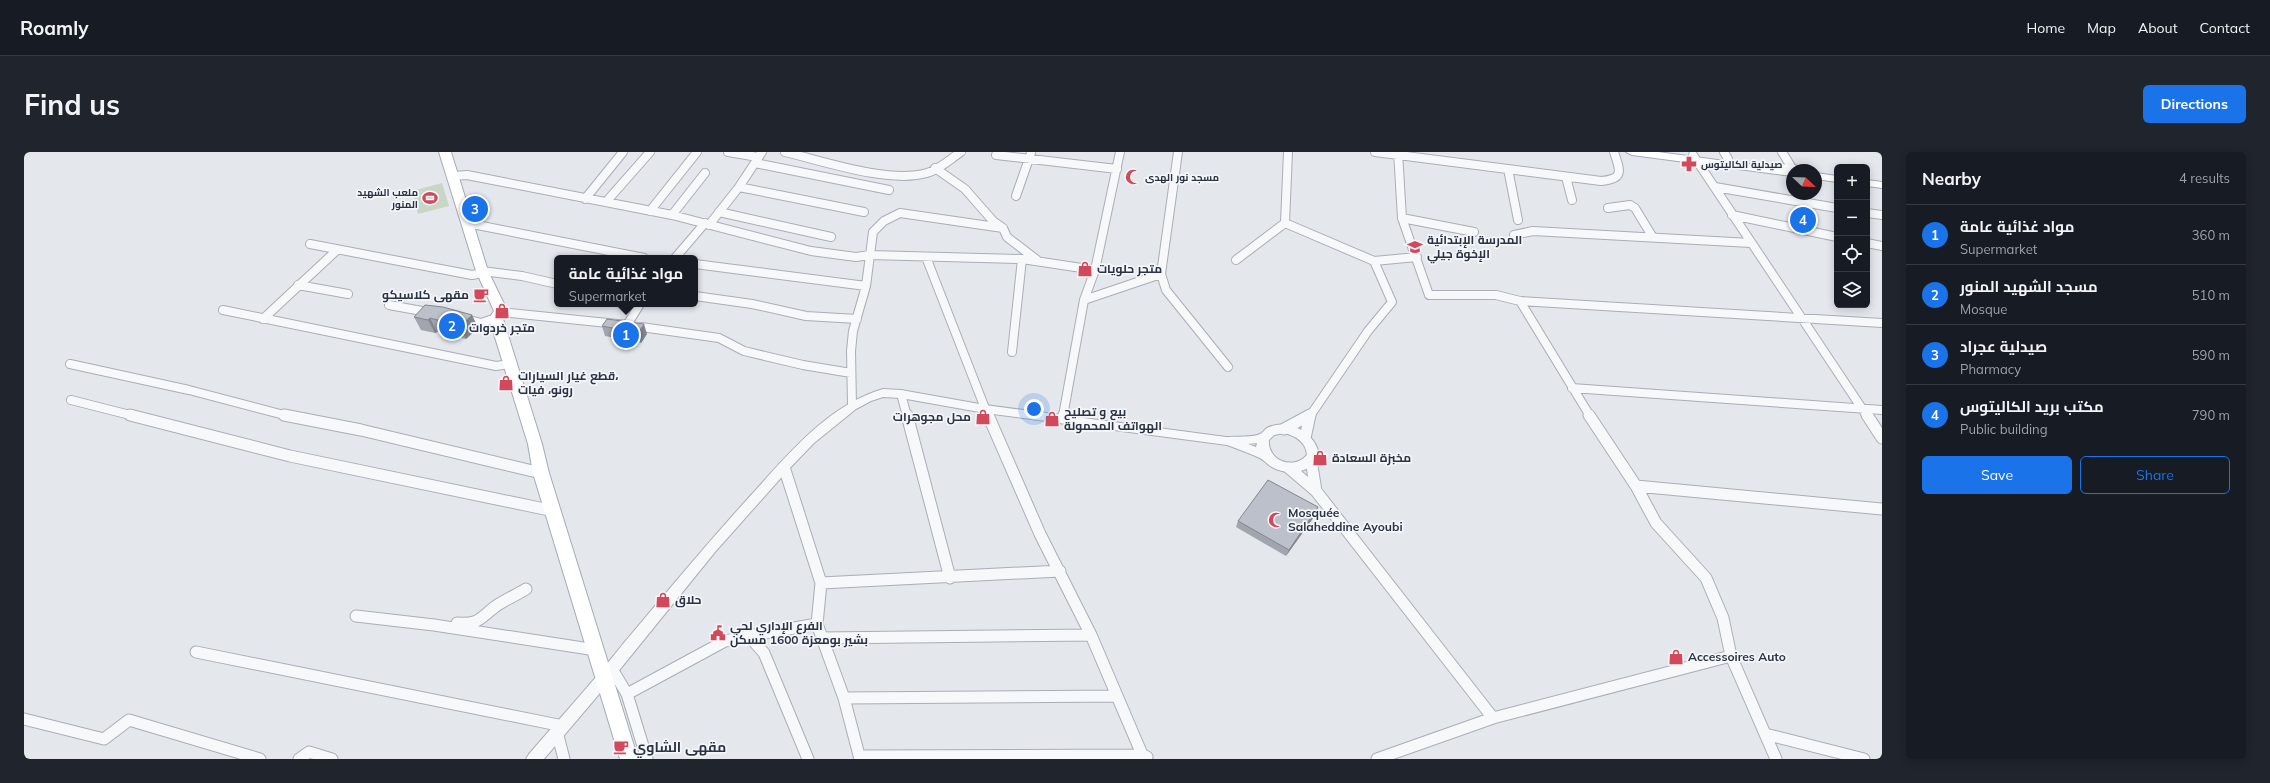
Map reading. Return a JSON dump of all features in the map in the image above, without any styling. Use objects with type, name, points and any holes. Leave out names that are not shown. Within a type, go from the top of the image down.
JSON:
[{"type":"main road","points":[[445,152],[482,272],[498,315],[510,364],[535,444],[541,473],[596,650],[608,674],[629,759]]},
{"type":"main road","points":[[1632,152],[1786,169]]},
{"type":"main road","points":[[1668,152],[1695,158],[1726,156],[1786,169]]},
{"type":"main road","points":[[1822,172],[1834,174]]},
{"type":"main road","points":[[1822,177],[1834,179]]},
{"type":"main road","points":[[1870,178],[1882,180]]},
{"type":"main road","points":[[1870,183],[1882,185]]},
{"type":"street","points":[[585,199],[623,152]]},
{"type":"street","points":[[606,202],[650,152]]},
{"type":"street","points":[[650,211],[697,152]]},
{"type":"street","points":[[728,152],[759,157],[889,190]]},
{"type":"street","points":[[785,152],[860,170],[914,175],[928,173],[961,152]]},
{"type":"street","points":[[1063,418],[1084,300],[1095,270],[1120,152]]},
{"type":"street","points":[[1178,152],[1161,274],[1166,290],[1228,367]]},
{"type":"street","points":[[1285,223],[1288,152]]},
{"type":"street","points":[[1375,152],[1566,177],[1612,180],[1618,176],[1620,170],[1614,152]]},
{"type":"street","points":[[1782,152],[1789,164]]},
{"type":"street","points":[[1398,154],[1402,218],[1417,257],[1429,295],[1496,295],[1520,301],[1882,323]]},
{"type":"street","points":[[996,155],[1030,155],[1117,169]]},
{"type":"street","points":[[1016,196],[1030,155]]},
{"type":"street","points":[[678,255],[719,212],[739,188],[759,157]]},
{"type":"street","points":[[1695,158],[1882,438]]},
{"type":"street","points":[[935,168],[965,189],[993,221],[1003,228],[1007,237],[1037,260]]},
{"type":"street","points":[[1508,169],[1518,220]]},
{"type":"street","points":[[672,215],[705,174]]},
{"type":"street","points":[[453,176],[467,175],[672,215],[811,250],[856,257],[870,255],[1022,258],[1095,270]]},
{"type":"street","points":[[1566,177],[1572,200]]},
{"type":"street","points":[[1714,187],[1834,207]]},
{"type":"street","points":[[739,188],[864,212]]},
{"type":"street","points":[[1608,208],[1630,206],[1635,208],[1652,236]]},
{"type":"street","points":[[719,212],[831,237]]},
{"type":"street","points":[[852,406],[851,373],[853,331],[866,286],[873,232],[884,221],[900,213],[1003,228]]},
{"type":"street","points":[[1870,213],[1882,215]]},
{"type":"street","points":[[1732,215],[1834,236]]},
{"type":"street","points":[[1402,218],[1474,232]]},
{"type":"street","points":[[467,223],[629,255]]},
{"type":"street","points":[[1236,260],[1285,223]]},
{"type":"street","points":[[1285,223],[1374,261],[1417,257]]},
{"type":"street","points":[[1514,235],[1533,231],[1652,236],[1751,243]]},
{"type":"street","points":[[310,244],[472,275],[482,272],[522,276],[554,283]]},
{"type":"street","points":[[1870,244],[1882,246]]},
{"type":"street","points":[[263,319],[337,250]]},
{"type":"street","points":[[784,467],[821,582],[817,624],[844,698],[860,757],[1146,758],[1091,635],[1040,534],[985,409],[975,379],[926,257]]},
{"type":"street","points":[[1012,352],[1022,258]]},
{"type":"street","points":[[1305,438],[1310,415],[1368,331],[1392,302],[1374,261]]},
{"type":"street","points":[[698,264],[866,286]]},
{"type":"street","points":[[1084,300],[1161,274]]},
{"type":"street","points":[[298,285],[348,294]]},
{"type":"street","points":[[698,296],[752,304],[806,316],[857,319]]},
{"type":"street","points":[[1520,301],[1572,388],[1636,486],[1656,523],[1706,578],[1723,618],[1730,656],[1776,759]]},
{"type":"street","points":[[389,305],[443,314]]},
{"type":"street","points":[[627,325],[638,307]]},
{"type":"street","points":[[223,310],[496,366],[510,364]]},
{"type":"street","points":[[456,316],[482,323],[498,315],[627,325],[719,338],[732,343],[744,351],[803,365],[851,373]]},
{"type":"street","points":[[70,364],[189,390],[288,416],[361,430],[541,473]]},
{"type":"street","points":[[1572,388],[1882,410]]},
{"type":"street","points":[[534,759],[608,674],[710,548],[784,467],[810,440],[852,406],[867,398],[883,393],[902,394],[985,409],[1063,418],[1226,441],[1265,455],[1275,463],[1289,468],[1316,491],[1493,718]]},
{"type":"street","points":[[902,394],[950,578]]},
{"type":"street","points":[[71,400],[290,456],[554,511]]},
{"type":"street","points":[[1284,430],[1310,415]]},
{"type":"street","points":[[1226,441],[1263,438],[1271,431],[1284,430],[1305,438],[1312,447],[1313,456],[1311,460],[1316,491]]},
{"type":"street","points":[[1263,438],[1262,449],[1265,455]]},
{"type":"street","points":[[1289,468],[1302,466],[1311,460]]},
{"type":"street","points":[[1636,486],[1882,509]]},
{"type":"street","points":[[821,582],[950,578],[1060,571]]},
{"type":"street","points":[[434,625],[442,622],[474,623],[511,596],[526,589]]},
{"type":"street","points":[[356,616],[434,625],[596,650]]},
{"type":"street","points":[[627,694],[725,641],[817,624]]},
{"type":"street","points":[[821,638],[1091,635]]},
{"type":"street","points":[[749,636],[764,653],[808,759]]},
{"type":"street","points":[[196,652],[560,729]]},
{"type":"street","points":[[1377,759],[1493,718],[1730,656]]},
{"type":"street","points":[[608,674],[627,694],[647,759]]},
{"type":"street","points":[[844,698],[1117,696]]},
{"type":"street","points":[[24,719],[104,739],[129,720],[174,735],[260,759]]},
{"type":"street","points":[[560,729],[564,759]]},
{"type":"street","points":[[1765,734],[1864,759]]},
{"type":"street","points":[[299,759],[309,752],[332,759]]},
{"type":"green space","name":"ملعب الشهيد المنور","points":[[442,183],[449,206],[418,214],[412,191]]},
{"type":"building","points":[[425,305],[443,307],[472,315],[460,326],[430,318],[428,320],[414,317]]},
{"type":"building","points":[[607,319],[644,324],[638,333],[602,326]]},
{"type":"building","name":"Mosquée Salaheddine Ayoubi","points":[[1268,480],[1318,507],[1289,550],[1238,521]]},
{"type":"place","name":"صيدلية الكاليتوس","points":[[1689,164]]},
{"type":"place","name":"مسجد نور الهدى","points":[[1133,177]]},
{"type":"place","name":"ملعب الشهيد المنور","points":[[430,198]]},
{"type":"place","name":"صيدلية عجراد","points":[[475,209]]},
{"type":"place","name":"مكتب بريد الكاليتوس","points":[[1803,220]]},
{"type":"place","name":"المدرسة الإبتدائية الإخوة جيلي","points":[[1415,247]]},
{"type":"place","name":"متجر حلويات","points":[[1085,269]]},
{"type":"place","name":"مقهى كلاسيكو","points":[[481,295]]},
{"type":"place","name":"متجر خردوات","points":[[502,311]]},
{"type":"place","name":"مسجد الشهيد المنور","points":[[452,326]]},
{"type":"place","name":"مواد غذائية عامة","points":[[626,335]]},
{"type":"place","name":"قطع غيار السيارات، رونو، فيات","points":[[506,383]]},
{"type":"place","name":"محل مجوهرات","points":[[983,417]]},
{"type":"place","name":"بيع و تصليح الهواتف المحمولة","points":[[1052,419]]},
{"type":"place","name":"مخبزة السعادة","points":[[1320,458]]},
{"type":"place","name":"Mosquée Salaheddine Ayoubi","points":[[1276,520]]},
{"type":"place","name":"حلاق","points":[[663,600]]},
{"type":"place","name":"الفرع الإداري لحي بشير بومعزة 1600 مسكن","points":[[718,633]]},
{"type":"place","name":"Accessoires Auto","points":[[1676,657]]},
{"type":"place","name":"مقهى الشاوي","points":[[621,747]]}]
